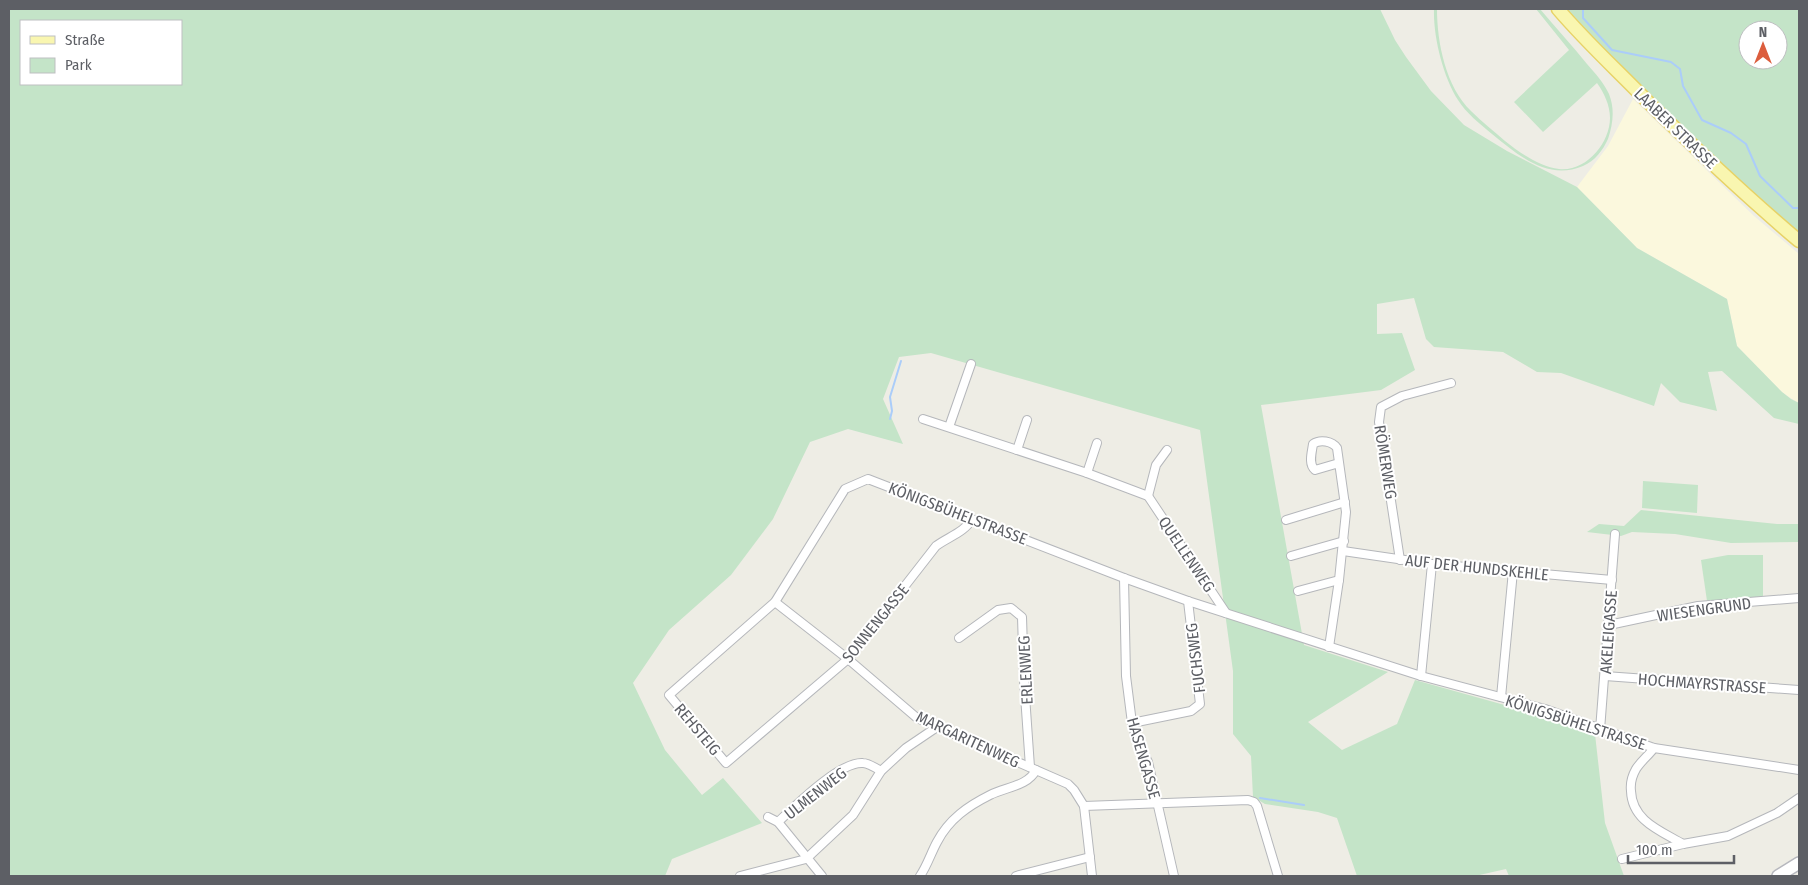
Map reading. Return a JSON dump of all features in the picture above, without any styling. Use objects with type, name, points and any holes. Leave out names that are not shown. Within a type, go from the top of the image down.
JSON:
[{"type":"main road","name":"LAABER STRASSE","points":[[1558,9],[1591,47],[1764,212],[1799,241]]},
{"type":"main road","points":[[1778,876],[1799,863]]},
{"type":"street","points":[[949,427],[971,364]]},
{"type":"street","name":"RÖMERWEG","points":[[1400,560],[1379,422],[1381,407],[1402,396],[1451,383]]},
{"type":"street","points":[[924,419],[1087,473],[1148,496],[1156,465],[1167,450]]},
{"type":"street","points":[[1017,450],[1027,420]]},
{"type":"street","points":[[1329,647],[1343,551],[1346,512],[1337,448],[1334,444],[1318,441],[1313,444],[1312,468],[1315,470],[1339,463]]},
{"type":"street","points":[[1087,473],[1096,443]]},
{"type":"street","name":"KÖNIGSBÜHELSTRASSE","points":[[669,695],[775,602],[844,489],[868,479],[1188,601],[1421,676],[1545,709],[1654,748],[1799,770]]},
{"type":"street","name":"QUELLENWEG","points":[[1148,496],[1226,613]]},
{"type":"street","points":[[1286,520],[1345,502]]},
{"type":"street","name":"SONNENGASSE","points":[[726,763],[848,659],[936,546],[946,538],[958,533],[969,524],[972,518]]},
{"type":"street","name":"AKELEIGASSE","points":[[1600,730],[1615,534]]},
{"type":"street","points":[[1291,556],[1344,541]]},
{"type":"street","name":"AUF DER HUNDSKEHLE","points":[[1343,551],[1432,564],[1612,580]]},
{"type":"street","points":[[1421,676],[1432,564]]},
{"type":"street","points":[[1501,697],[1512,571]]},
{"type":"street","name":"HASENGASSE","points":[[1124,578],[1126,676],[1132,723],[1137,740],[1148,762],[1174,876]]},
{"type":"street","points":[[1298,591],[1339,580]]},
{"type":"street","name":"WIESENGRUND","points":[[1609,625],[1698,606],[1799,598]]},
{"type":"street","name":"FUCHSWEG","points":[[1132,723],[1191,711],[1200,704],[1188,601]]},
{"type":"street","name":"MARGARITENWEG","points":[[775,602],[848,659],[917,718],[1068,784],[1084,806],[1092,876]]},
{"type":"street","name":"ERLENWEG","points":[[959,638],[998,610],[1010,608],[1022,617],[1024,681],[1033,769]]},
{"type":"street","name":"HOCHMAYRSTRASSE","points":[[1605,676],[1799,690]]},
{"type":"street","name":"REHSTEIG","points":[[669,695],[726,763]]},
{"type":"street","points":[[740,876],[806,858],[853,815],[881,771],[906,748],[937,728]]},
{"type":"street","points":[[1654,748],[1636,769],[1632,778],[1631,798],[1633,806],[1645,822],[1682,844]]},
{"type":"street","name":"ULMENWEG","points":[[778,822],[824,781],[846,766],[863,762],[881,771]]},
{"type":"street","points":[[920,876],[943,831],[952,819],[989,795],[1027,781],[1033,776],[1033,769]]},
{"type":"street","points":[[1622,859],[1682,844],[1728,836],[1799,798]]},
{"type":"street","points":[[1084,806],[1234,800],[1254,802],[1261,816],[1278,876]]},
{"type":"street","points":[[768,817],[778,822],[822,876]]},
{"type":"street","points":[[1016,876],[1090,857]]},
{"type":"shaded area","points":[[1633,99],[1754,216],[1799,254],[1799,403],[1782,392],[1737,346],[1727,299],[1637,248],[1577,187],[1608,146]]},
{"type":"green space","points":[[9,9],[1380,9],[1395,40],[1406,57],[1431,91],[1464,125],[1507,151],[1577,187],[1637,248],[1727,299],[1737,346],[1782,392],[1799,403],[1799,424],[1774,418],[1722,371],[1708,372],[1717,411],[1680,402],[1661,383],[1654,406],[1561,373],[1537,372],[1503,352],[1434,347],[1426,339],[1414,298],[1377,304],[1377,334],[1402,333],[1415,370],[1381,390],[1261,405],[1304,645],[1388,672],[1308,722],[1342,750],[1397,724],[1415,680],[1558,720],[1595,734],[1605,823],[1624,876],[1509,876],[1506,869],[1475,876],[1357,876],[1337,818],[1318,812],[1265,804],[1253,797],[1251,756],[1233,734],[1233,671],[1200,430],[931,353],[899,357],[883,399],[903,444],[848,429],[810,442],[773,519],[731,575],[669,630],[633,683],[665,750],[702,795],[723,778],[762,823],[672,859],[665,876],[9,876]]},
{"type":"green space","points":[[1434,9],[1437,9],[1441,50],[1445,64],[1449,77],[1462,101],[1484,123],[1524,155],[1552,168],[1569,169],[1587,161],[1601,146],[1609,127],[1609,108],[1597,83],[1543,132],[1514,102],[1569,50],[1536,9],[1540,9],[1605,86],[1609,94],[1613,117],[1608,139],[1598,155],[1587,164],[1570,170],[1546,168],[1523,158],[1469,114],[1453,91],[1440,56],[1435,31]]},
{"type":"green space","points":[[1562,9],[1799,9],[1799,234],[1677,123]]},
{"type":"green space","points":[[1643,481],[1698,485],[1697,513],[1642,508]]},
{"type":"green space","points":[[1641,510],[1777,524],[1799,524],[1799,542],[1731,543],[1675,534],[1632,532],[1621,536],[1587,532],[1599,524],[1624,526]]},
{"type":"green space","points":[[1728,555],[1763,555],[1763,597],[1707,601],[1701,560]]},
{"type":"waterway","points":[[1583,9],[1583,18],[1612,50],[1671,62],[1680,69],[1683,86],[1702,120],[1731,133],[1746,144],[1760,176],[1793,208],[1799,208]]},
{"type":"waterway","points":[[890,419],[892,411],[890,397],[901,361]]},
{"type":"waterway","points":[[1260,798],[1304,805]]}]
